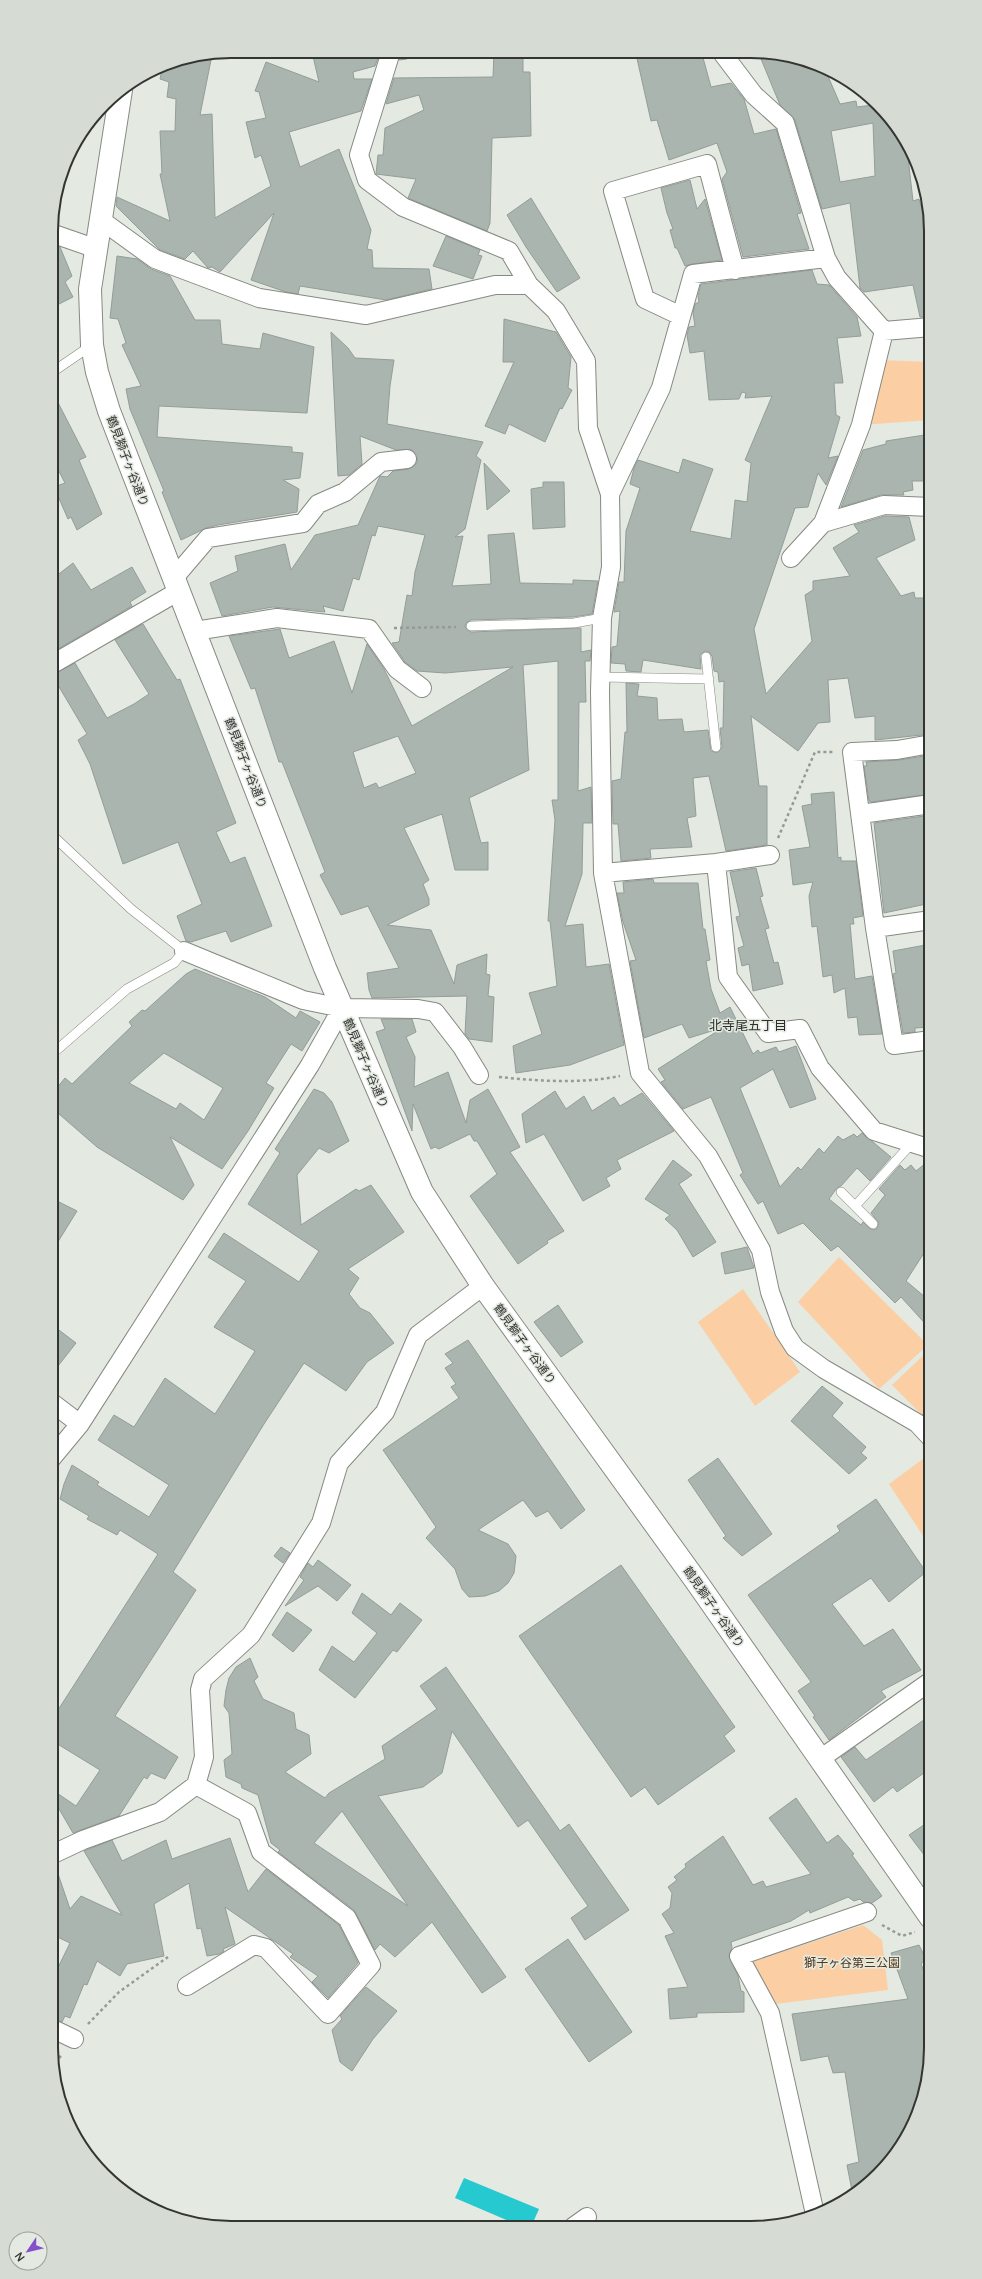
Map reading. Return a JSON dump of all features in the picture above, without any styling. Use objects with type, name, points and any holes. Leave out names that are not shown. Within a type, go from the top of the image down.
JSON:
[{"type":"street","points":[[389,58],[359,154],[367,180],[403,207],[509,251],[528,285],[556,311],[586,361],[588,428],[610,494],[611,567],[602,618],[600,677],[603,873],[640,1073],[708,1156],[761,1250],[770,1292],[784,1330],[795,1348],[824,1369],[917,1423],[924,1430]]},
{"type":"street","points":[[726,58],[754,95],[785,123],[826,258],[837,278],[884,330]]},
{"type":"street","name":"鶴見獅子ヶ谷通り","points":[[120,99],[90,289],[92,345],[97,372],[109,411],[325,968],[422,1192],[483,1286],[696,1581],[820,1759],[924,1924]]},
{"type":"street","points":[[681,316],[645,299],[613,191],[707,164],[735,270]]},
{"type":"street","points":[[101,220],[155,259],[259,298],[366,315],[495,285],[528,285]]},
{"type":"street","points":[[58,235],[97,249]]},
{"type":"street","points":[[610,494],[660,388],[693,274],[826,258]]},
{"type":"street","points":[[884,330],[924,327]]},
{"type":"street","points":[[791,558],[823,523],[861,425],[884,330]]},
{"type":"street","points":[[58,660],[177,584],[208,538],[303,523],[318,504],[345,492],[381,462],[407,459]]},
{"type":"street","points":[[823,523],[884,505],[924,507]]},
{"type":"street","points":[[195,631],[277,618],[369,629],[397,669],[422,688]]},
{"type":"street","points":[[924,745],[897,750],[852,752],[875,928],[894,1045],[924,1041]]},
{"type":"street","points":[[860,814],[924,805]]},
{"type":"street","points":[[603,873],[716,863],[770,855]]},
{"type":"street","points":[[716,863],[728,977],[768,1033],[800,1029],[820,1068],[874,1131],[924,1147]]},
{"type":"street","points":[[875,928],[924,921]]},
{"type":"street","points":[[184,951],[303,1000],[342,1008],[418,1009],[435,1012],[462,1047],[479,1075]]},
{"type":"street","points":[[58,1450],[80,1424],[310,1066],[342,1008]]},
{"type":"street","points":[[58,1852],[83,1840],[160,1812],[196,1785],[204,1757],[200,1690],[203,1679],[251,1635],[321,1523],[339,1463],[385,1412],[418,1335],[483,1286]]},
{"type":"street","points":[[58,1407],[80,1424]]},
{"type":"street","points":[[820,1759],[924,1686]]},
{"type":"street","points":[[187,1986],[254,1945],[266,1948],[328,2014],[371,1965],[347,1918],[261,1852],[247,1813],[196,1785]]},
{"type":"street","points":[[813,2209],[770,2013],[739,1956],[867,1912]]},
{"type":"street","points":[[58,2031],[74,2039]]},
{"type":"lane","points":[[58,368],[92,345]]},
{"type":"lane","points":[[471,626],[574,623],[602,618]]},
{"type":"lane","points":[[706,657],[716,747]]},
{"type":"lane","points":[[600,677],[709,679]]},
{"type":"lane","points":[[58,841],[131,909],[184,951],[174,963],[127,989],[58,1048]]},
{"type":"lane","points":[[856,1205],[912,1143]]},
{"type":"lane","points":[[841,1192],[874,1224]]},
{"type":"path","points":[[369,629],[471,626]]},
{"type":"path","points":[[770,855],[816,752],[852,752]]},
{"type":"path","points":[[479,1075],[556,1081],[602,1080],[640,1073]]},
{"type":"path","points":[[867,1912],[886,1928],[902,1936],[924,1924]]},
{"type":"path","points":[[58,2061],[74,2039],[119,1992],[168,1957]]},
{"type":"green space","points":[[877,360],[924,362],[924,420],[861,425]]},
{"type":"green space","points":[[839,1257],[924,1341],[924,1349],[879,1389],[798,1302]]},
{"type":"green space","points":[[743,1289],[800,1372],[755,1406],[698,1322]]},
{"type":"green space","points":[[924,1355],[924,1417],[892,1385]]},
{"type":"green space","points":[[924,1458],[924,1537],[889,1484]]},
{"type":"green space","name":"獅子ヶ谷第三公園","points":[[863,1925],[882,1940],[888,1990],[775,2004],[752,1962]]},
{"type":"water","points":[[464,2178],[539,2209],[534,2221],[509,2221],[455,2198]]},
{"type":"building","points":[[313,58],[378,58],[375,66],[353,72],[354,79],[372,79],[361,111],[289,132],[300,167],[339,149],[371,230],[367,249],[372,250],[373,268],[429,269],[432,289],[386,300],[300,286],[298,294],[286,292],[251,280],[274,213],[220,272],[212,267],[208,268],[193,251],[185,259],[160,250],[116,206],[117,197],[170,221],[160,174],[162,174],[160,131],[175,131],[176,99],[167,97],[169,82],[160,79],[161,73],[186,64],[211,59],[200,115],[212,114],[215,218],[271,186],[261,155],[255,158],[246,122],[266,118],[259,92],[255,91],[266,62],[319,82]]},
{"type":"building","points":[[399,58],[407,58],[407,59],[399,60]]},
{"type":"building","points":[[494,58],[523,58],[523,72],[530,72],[531,136],[492,138],[490,223],[487,231],[408,198],[416,179],[376,174],[378,155],[383,155],[385,128],[424,110],[419,95],[386,104],[394,78],[493,77]]},
{"type":"building","points":[[637,58],[703,58],[711,87],[731,83],[744,99],[754,134],[776,129],[801,213],[797,214],[809,249],[743,257],[722,179],[727,172],[717,143],[669,160],[657,120],[651,121]]},
{"type":"building","points":[[761,58],[796,64],[828,77],[840,104],[856,101],[857,107],[869,105],[895,135],[908,159],[913,201],[919,199],[924,215],[924,317],[920,317],[913,285],[864,292],[860,288],[850,203],[822,209],[795,120],[780,105]],"holes":[[[873,123],[875,176],[840,182],[831,131]]]},
{"type":"building","points":[[690,180],[697,209],[705,199],[722,260],[685,266],[677,248],[675,248],[670,230],[673,229],[667,213],[661,188]]},
{"type":"building","points":[[531,198],[580,278],[557,292],[526,247],[507,215]]},
{"type":"building","points":[[446,236],[480,250],[478,255],[482,256],[473,279],[433,266]]},
{"type":"building","points":[[58,246],[60,247],[72,276],[65,282],[73,297],[58,304]]},
{"type":"building","points":[[117,256],[137,259],[151,269],[170,276],[195,320],[220,320],[222,344],[260,349],[263,333],[314,347],[307,413],[159,406],[157,437],[292,447],[292,452],[303,453],[300,478],[283,480],[299,489],[297,512],[218,525],[206,528],[181,540],[162,492],[164,491],[130,409],[126,389],[141,386],[122,345],[126,343],[118,319],[110,318]]},
{"type":"building","points":[[812,270],[817,284],[829,285],[857,317],[861,336],[837,338],[843,383],[834,383],[836,415],[840,417],[828,458],[838,456],[826,485],[818,473],[808,507],[795,508],[754,629],[766,694],[812,641],[805,595],[813,590],[813,581],[850,576],[833,548],[859,532],[854,525],[885,516],[909,517],[915,540],[876,558],[901,596],[914,592],[915,598],[924,598],[924,735],[875,740],[875,716],[855,718],[848,678],[828,680],[830,722],[818,723],[798,751],[751,716],[759,786],[767,786],[767,845],[726,851],[709,776],[693,778],[696,816],[687,818],[692,847],[650,849],[651,858],[621,861],[618,824],[613,824],[612,781],[621,779],[625,732],[627,732],[626,683],[639,684],[637,696],[657,698],[658,720],[682,719],[684,732],[708,730],[711,751],[717,753],[722,747],[720,728],[723,728],[724,681],[719,682],[718,672],[714,671],[712,656],[709,652],[705,651],[700,655],[701,669],[643,660],[641,672],[626,671],[625,664],[611,663],[612,647],[617,646],[620,611],[614,612],[619,582],[624,582],[626,531],[640,488],[630,484],[634,468],[638,460],[679,473],[683,459],[713,469],[690,531],[731,539],[735,500],[747,502],[751,463],[745,460],[772,396],[745,398],[746,393],[742,392],[739,399],[709,400],[704,351],[690,353],[687,335],[689,327],[695,326],[693,313],[695,304],[699,302],[698,296],[701,284]]},
{"type":"building","points":[[504,319],[556,332],[571,357],[568,388],[572,390],[562,409],[560,408],[545,442],[509,424],[505,434],[485,426],[514,362],[503,362]]},
{"type":"building","points":[[331,332],[348,348],[355,358],[394,360],[387,424],[483,442],[476,456],[481,460],[465,529],[455,537],[463,536],[452,586],[491,584],[488,535],[514,533],[520,583],[573,584],[573,580],[598,581],[592,614],[573,617],[471,620],[466,623],[465,627],[471,632],[581,628],[581,652],[591,650],[590,661],[585,661],[586,702],[579,702],[578,791],[591,787],[592,823],[583,823],[582,874],[565,926],[583,924],[586,967],[609,964],[624,1045],[570,1065],[516,1073],[513,1046],[542,1034],[529,993],[557,986],[550,921],[548,921],[555,820],[552,800],[558,800],[558,661],[523,665],[529,770],[469,798],[481,843],[488,842],[488,870],[455,870],[442,814],[404,828],[429,880],[423,884],[429,899],[429,905],[387,925],[431,930],[454,984],[457,965],[487,954],[486,974],[490,975],[488,996],[494,997],[492,1042],[469,1039],[465,1034],[467,996],[372,998],[369,990],[367,973],[399,968],[368,906],[341,915],[320,875],[325,872],[282,762],[279,762],[255,688],[251,689],[229,636],[280,629],[289,658],[334,641],[352,693],[367,644],[384,669],[412,726],[513,667],[445,673],[417,671],[405,662],[392,643],[399,642],[407,595],[412,596],[415,572],[425,535],[378,526],[375,536],[372,535],[359,580],[353,578],[343,611],[323,606],[325,612],[273,607],[222,616],[210,583],[238,571],[235,556],[285,544],[291,570],[315,535],[358,525],[380,476],[387,477],[393,471],[409,469],[417,463],[417,457],[412,450],[396,450],[360,436],[362,464],[349,475],[338,476]],"holes":[[[398,736],[416,773],[379,788],[376,783],[364,788],[353,752]]]},
{"type":"building","points":[[58,403],[86,457],[79,460],[102,514],[77,530],[71,517],[68,519],[58,496],[58,486],[65,483],[58,470]]},
{"type":"building","points":[[924,435],[924,481],[912,481],[913,490],[903,492],[904,495],[881,495],[841,507],[863,450],[886,444],[886,441]]},
{"type":"building","points":[[484,463],[510,491],[487,510]]},
{"type":"building","points":[[543,482],[564,482],[565,527],[533,529],[531,489],[543,487]]},
{"type":"building","points":[[73,563],[91,590],[132,567],[146,592],[130,602],[132,606],[58,649],[58,575]]},
{"type":"building","points":[[143,624],[177,680],[180,679],[236,823],[216,832],[230,863],[245,857],[272,926],[231,942],[226,931],[191,942],[186,941],[177,916],[202,904],[178,842],[123,864],[90,764],[78,740],[87,734],[58,685],[58,672],[75,663],[107,718],[134,704],[149,694],[115,640]]},
{"type":"building","points":[[924,756],[924,795],[871,802],[869,801],[864,766],[867,766],[866,762],[899,760]]},
{"type":"building","points":[[834,792],[838,858],[841,857],[841,861],[856,861],[863,916],[853,918],[854,924],[850,924],[855,979],[872,976],[882,1034],[859,1035],[857,1017],[848,1018],[845,988],[834,993],[832,975],[823,977],[817,926],[812,927],[809,896],[813,882],[793,885],[789,850],[810,847],[802,806],[812,804],[811,794]]},
{"type":"building","points":[[924,816],[924,904],[884,913],[874,823]]},
{"type":"building","points":[[756,868],[763,896],[760,897],[769,928],[765,929],[774,963],[778,962],[783,984],[753,991],[749,964],[742,966],[738,948],[744,946],[736,917],[740,916],[730,872]]},
{"type":"building","points":[[653,879],[654,883],[698,883],[703,929],[705,929],[710,960],[706,961],[711,989],[720,1013],[730,1007],[753,1054],[758,1050],[760,1053],[776,1047],[779,1052],[796,1046],[816,1099],[790,1108],[773,1069],[740,1088],[780,1187],[798,1167],[801,1170],[819,1148],[824,1153],[838,1136],[843,1140],[854,1134],[857,1137],[862,1133],[891,1157],[870,1181],[857,1168],[841,1186],[837,1188],[829,1199],[861,1225],[863,1222],[869,1228],[874,1230],[877,1228],[879,1223],[871,1213],[885,1195],[879,1189],[900,1165],[905,1170],[911,1165],[916,1171],[924,1165],[924,1253],[906,1281],[924,1296],[924,1322],[901,1297],[895,1303],[838,1246],[831,1251],[803,1223],[778,1234],[763,1201],[758,1204],[740,1175],[743,1173],[711,1097],[683,1109],[661,1082],[665,1080],[658,1069],[716,1032],[715,1030],[689,1038],[682,1024],[644,1038],[630,961],[636,960],[623,922],[617,893],[624,893],[623,882]]},
{"type":"building","points":[[924,945],[924,1027],[915,1028],[915,1032],[903,1033],[893,974],[896,973],[893,951]]},
{"type":"building","points":[[195,969],[265,997],[296,1018],[300,1011],[320,1022],[302,1051],[291,1044],[266,1083],[274,1088],[248,1131],[222,1169],[170,1137],[194,1185],[183,1200],[97,1147],[58,1113],[58,1086],[65,1078],[72,1084],[132,1026],[129,1022],[142,1010],[145,1011],[186,974]],"holes":[[[164,1053],[223,1088],[204,1120],[180,1103],[176,1109],[129,1083]]]},
{"type":"building","points":[[381,1019],[412,1019],[416,1032],[406,1037],[415,1057],[414,1087],[448,1072],[466,1123],[470,1100],[488,1089],[520,1147],[510,1152],[564,1231],[547,1241],[548,1243],[518,1264],[470,1196],[497,1174],[477,1141],[474,1141],[470,1134],[439,1149],[435,1147],[431,1149],[413,1104],[412,1131],[376,1032],[385,1029]]},
{"type":"building","points":[[314,1089],[324,1093],[332,1102],[349,1141],[329,1153],[319,1148],[297,1175],[301,1225],[356,1189],[359,1191],[371,1185],[404,1232],[348,1269],[359,1278],[349,1294],[360,1308],[370,1313],[394,1343],[367,1362],[346,1391],[304,1363],[264,1424],[173,1572],[196,1590],[115,1716],[178,1757],[165,1779],[151,1773],[147,1779],[144,1777],[119,1816],[73,1833],[58,1807],[58,1794],[76,1806],[100,1770],[58,1744],[58,1710],[158,1554],[120,1530],[117,1535],[87,1519],[89,1516],[60,1499],[64,1484],[72,1465],[99,1482],[97,1485],[149,1517],[169,1485],[98,1440],[114,1415],[134,1427],[165,1378],[215,1414],[255,1351],[214,1327],[246,1281],[208,1257],[224,1233],[299,1282],[319,1251],[248,1204],[280,1153],[275,1149]]},
{"type":"building","points":[[555,1091],[566,1109],[584,1096],[592,1111],[614,1097],[620,1106],[642,1093],[674,1131],[617,1160],[621,1169],[606,1178],[610,1186],[583,1201],[544,1134],[526,1143],[522,1114]]},
{"type":"building","points":[[673,1160],[692,1175],[679,1184],[716,1242],[693,1257],[677,1230],[665,1219],[670,1215],[645,1199]]},
{"type":"building","points":[[58,1202],[77,1211],[58,1242]]},
{"type":"building","points":[[747,1247],[754,1268],[725,1274],[721,1253]]},
{"type":"building","points":[[558,1305],[583,1342],[561,1357],[534,1322]]},
{"type":"building","points":[[58,1329],[76,1343],[58,1366]]},
{"type":"building","points":[[468,1340],[585,1510],[561,1529],[548,1511],[536,1517],[523,1500],[478,1530],[508,1544],[516,1556],[514,1573],[508,1583],[499,1591],[485,1596],[469,1597],[462,1589],[455,1569],[426,1538],[436,1527],[383,1450],[459,1398],[451,1387],[456,1384],[445,1368],[453,1363],[445,1354]]},
{"type":"building","points":[[822,1386],[843,1403],[832,1416],[866,1447],[861,1453],[867,1458],[849,1474],[791,1421]]},
{"type":"building","points":[[718,1458],[772,1534],[742,1556],[723,1538],[726,1536],[688,1480]]},
{"type":"building","points":[[876,1499],[924,1569],[924,1574],[889,1602],[871,1578],[832,1604],[864,1646],[893,1629],[921,1670],[881,1691],[886,1697],[829,1740],[813,1717],[815,1716],[798,1691],[811,1682],[748,1595],[840,1531],[837,1526]]},
{"type":"building","points":[[281,1547],[290,1553],[283,1563],[274,1556]]},
{"type":"building","points":[[318,1560],[351,1585],[337,1601],[318,1586],[285,1606],[304,1580],[300,1577],[308,1563],[313,1567]]},
{"type":"building","points":[[621,1565],[735,1727],[724,1736],[735,1751],[658,1805],[645,1787],[631,1797],[519,1636]]},
{"type":"building","points":[[362,1593],[391,1615],[400,1603],[422,1620],[397,1652],[393,1650],[355,1698],[319,1670],[332,1646],[354,1662],[377,1633],[352,1613]]},
{"type":"building","points":[[287,1612],[312,1630],[293,1652],[272,1635]]},
{"type":"building","points":[[250,1658],[258,1677],[254,1681],[263,1699],[294,1713],[296,1729],[309,1735],[311,1754],[285,1772],[325,1798],[329,1793],[385,1759],[382,1746],[437,1709],[420,1686],[446,1667],[560,1831],[569,1824],[629,1910],[585,1940],[571,1918],[588,1906],[528,1820],[518,1827],[452,1731],[442,1773],[423,1787],[378,1796],[506,1977],[482,1993],[432,1922],[395,1957],[380,1944],[375,1950],[354,1910],[278,1852],[280,1850],[271,1843],[258,1795],[242,1788],[241,1784],[226,1777],[224,1760],[232,1754],[229,1713],[224,1706],[229,1678],[236,1667]],"holes":[[[342,1811],[408,1906],[314,1843]]]},
{"type":"building","points":[[924,1720],[924,1773],[897,1792],[893,1787],[874,1802],[841,1757],[855,1747],[866,1760]]},
{"type":"building","points":[[796,1798],[827,1843],[838,1835],[854,1854],[852,1855],[882,1896],[872,1903],[863,1902],[860,1899],[854,1901],[848,1897],[810,1913],[809,1910],[791,1921],[731,1942],[732,1948],[729,1956],[738,1976],[741,1991],[744,1992],[744,2012],[697,2013],[697,2017],[670,2019],[668,1989],[688,1987],[665,1936],[674,1933],[662,1914],[670,1908],[672,1893],[668,1887],[677,1880],[674,1877],[686,1867],[685,1864],[723,1836],[753,1885],[763,1881],[766,1887],[811,1874],[769,1818]]},
{"type":"building","points":[[924,1825],[924,1855],[909,1835]]},
{"type":"building","points":[[230,1838],[248,1892],[266,1869],[339,1925],[358,1963],[328,1998],[312,1982],[318,1976],[290,1957],[293,1954],[225,1907],[235,1944],[223,1949],[224,1951],[219,1954],[207,1956],[201,1928],[197,1929],[189,1883],[154,1904],[164,1956],[127,1964],[120,1976],[97,1961],[87,1985],[84,1984],[70,2018],[65,2016],[62,2022],[58,2021],[58,1968],[70,1943],[58,1937],[58,1874],[70,1909],[81,1896],[122,1915],[84,1851],[112,1840],[122,1861],[166,1840],[172,1859]]},
{"type":"building","points":[[568,1939],[632,2032],[589,2062],[525,1969]]},
{"type":"building","points":[[919,1945],[924,1955],[924,1962],[921,1963],[924,1973],[924,2059],[921,2082],[911,2114],[895,2144],[881,2162],[865,2178],[852,2188],[847,2165],[859,2162],[845,2072],[833,2073],[828,2056],[801,2061],[792,2014],[908,1999],[891,1953]]},
{"type":"building","points":[[366,1987],[397,2011],[373,2039],[352,2071],[340,2062],[332,2030],[342,2019],[340,2016]]},
{"type":"district","name":"北寺尾五丁目","points":[[748,1025]]}]
